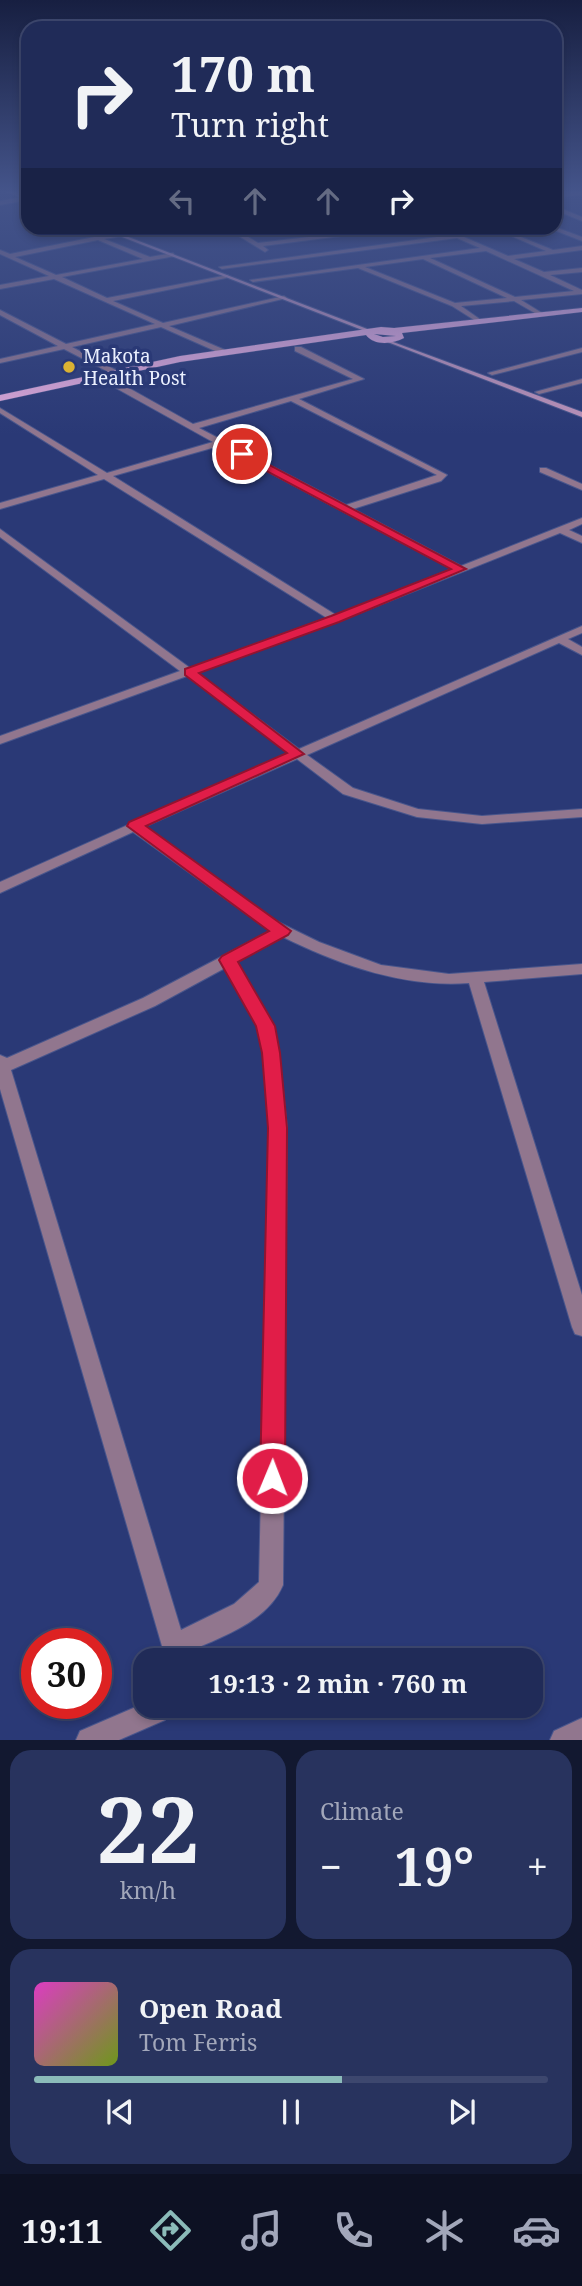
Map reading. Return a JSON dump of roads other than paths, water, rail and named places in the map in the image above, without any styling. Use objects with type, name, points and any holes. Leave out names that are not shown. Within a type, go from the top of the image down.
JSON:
[{"type":"main road","points":[[219,272],[371,333],[371,337],[582,317]]},
{"type":"main road","points":[[234,272],[582,415]]},
{"type":"main road","points":[[0,398],[99,375],[124,378],[184,366],[479,321],[582,310]]},
{"type":"main road","points":[[0,409],[111,377],[222,352],[371,333]]},
{"type":"main road","points":[[391,336],[582,409]]},
{"type":"street","points":[[45,272],[222,352]]},
{"type":"street","points":[[0,287],[80,272]]},
{"type":"street","points":[[270,272],[279,276]]},
{"type":"street","points":[[253,280],[309,272]]},
{"type":"street","points":[[372,272],[454,305],[479,321]]},
{"type":"street","points":[[457,272],[515,299],[540,314]]},
{"type":"street","points":[[538,272],[582,292]]},
{"type":"street","points":[[542,274],[560,272]]},
{"type":"street","points":[[106,300],[226,275]]},
{"type":"street","points":[[454,305],[582,292]]},
{"type":"street","points":[[0,361],[284,298]]},
{"type":"street","points":[[0,312],[64,346],[220,443],[460,569]]},
{"type":"street","points":[[0,322],[12,319]]},
{"type":"street","points":[[192,427],[360,379],[298,349]]},
{"type":"street","points":[[492,373],[582,350]]},
{"type":"street","points":[[539,392],[582,381]]},
{"type":"street","points":[[293,399],[443,475],[439,479],[348,508]]},
{"type":"street","points":[[0,409],[335,619]]},
{"type":"street","points":[[0,506],[220,443]]},
{"type":"street","points":[[543,470],[582,487]]},
{"type":"street","points":[[0,740],[335,619],[582,521]]},
{"type":"street","points":[[560,529],[582,540]]},
{"type":"street","points":[[0,532],[348,791],[417,813],[482,820],[582,813]]},
{"type":"street","points":[[0,888],[582,629]]},
{"type":"street","points":[[559,639],[582,652]]},
{"type":"street","points":[[135,826],[267,923],[314,946],[379,970],[449,979],[582,969]]},
{"type":"street","points":[[172,1648],[1,1064],[149,1002],[282,931]]},
{"type":"street","points":[[181,1648],[265,1596],[271,1585],[278,1128],[271,1053],[265,1026],[228,960]]},
{"type":"street","points":[[475,977],[582,1327]]},
{"type":"street","points":[[89,1740],[140,1718]]},
{"type":"street","points":[[563,1740],[582,1731]]},
{"type":"place","name":"Makota Health Post","points":[[69,367]]}]
